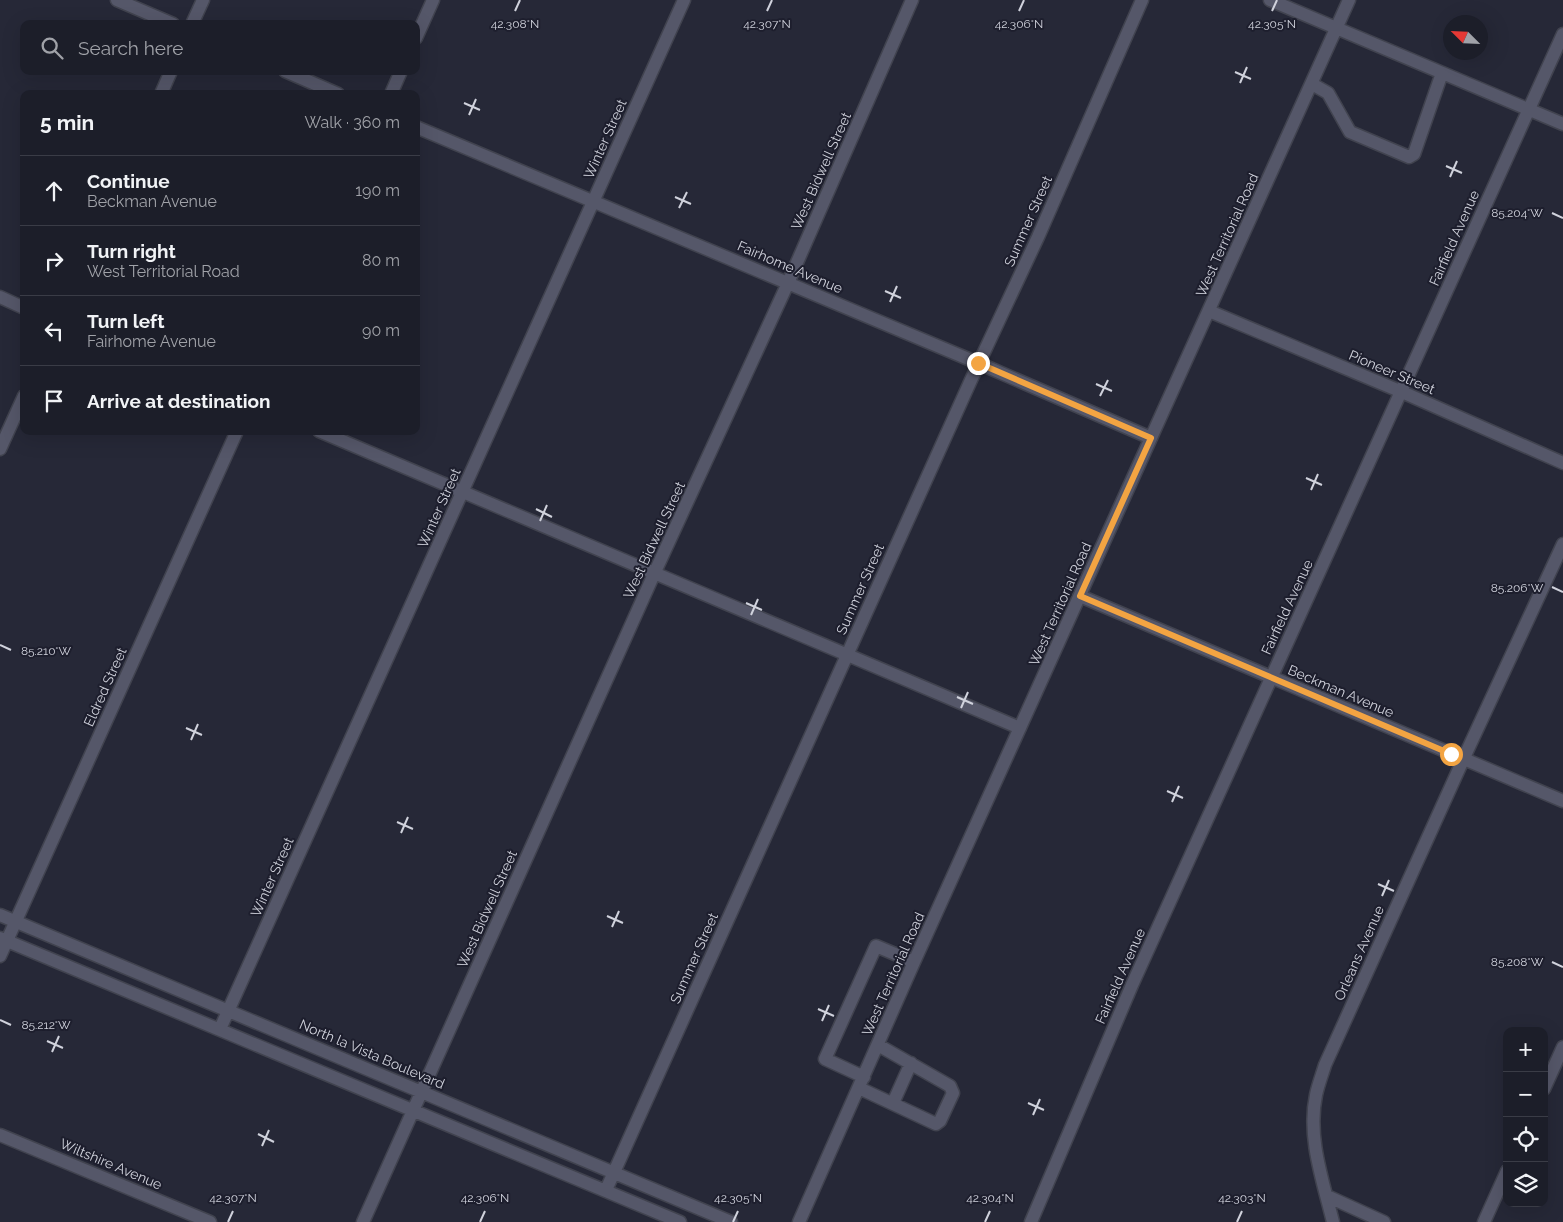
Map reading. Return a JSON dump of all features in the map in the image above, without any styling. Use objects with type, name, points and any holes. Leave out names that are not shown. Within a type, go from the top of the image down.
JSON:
[{"type":"street","points":[[117,0],[164,20]]},
{"type":"street","points":[[194,20],[203,0]]},
{"type":"street","points":[[420,29],[433,0]]},
{"type":"street","name":"Winter Street","points":[[220,1029],[684,0]]},
{"type":"street","name":"West Bidwell Street","points":[[414,1110],[654,574],[788,283],[912,0]]},
{"type":"street","name":"Summer Street","points":[[606,1190],[978,363],[1038,237],[1142,0]]},
{"type":"street","points":[[1270,0],[1563,124]]},
{"type":"street","name":"West Territorial Road","points":[[799,1222],[914,962],[1350,0]]},
{"type":"street","name":"Fairfield Avenue","points":[[1031,1222],[1132,985],[1563,34]]},
{"type":"street","points":[[1312,84],[1328,93],[1350,132],[1409,157],[1414,154],[1442,73]]},
{"type":"street","points":[[163,90],[169,75]]},
{"type":"street","points":[[294,75],[329,90]]},
{"type":"street","points":[[393,90],[399,75]]},
{"type":"street","name":"Fairhome Avenue","points":[[420,129],[978,363],[1151,438]]},
{"type":"street","points":[[0,297],[20,306]]},
{"type":"street","name":"Pioneer Street","points":[[1209,311],[1402,392],[1563,463]]},
{"type":"street","points":[[0,449],[20,405]]},
{"type":"street","name":"Eldred Street","points":[[0,956],[4,939],[16,921],[235,435]]},
{"type":"street","points":[[328,435],[1020,728]]},
{"type":"street","name":"Orleans Avenue","points":[[1333,1222],[1314,1140],[1313,1118],[1316,1095],[1326,1065],[1563,544]]},
{"type":"street","name":"Beckman Avenue","points":[[1080,596],[1563,801]]},
{"type":"street","name":"North la Vista Boulevard","points":[[0,914],[731,1222]]},
{"type":"street","points":[[4,939],[680,1222]]},
{"type":"street","points":[[878,1045],[950,1086],[953,1093],[940,1121],[936,1124],[893,1103],[825,1059],[876,946],[914,962]]},
{"type":"street","points":[[1548,1079],[1563,1047]]},
{"type":"street","points":[[893,1103],[911,1063]]},
{"type":"street","points":[[362,1222],[414,1110]]},
{"type":"street","name":"Wiltshire Avenue","points":[[0,1135],[210,1222]]},
{"type":"street","points":[[1484,1222],[1503,1181]]},
{"type":"street","points":[[1327,1196],[1384,1222]]},
{"type":"route","points":[[978,363],[1151,438],[1080,596],[1451,754]]}]
